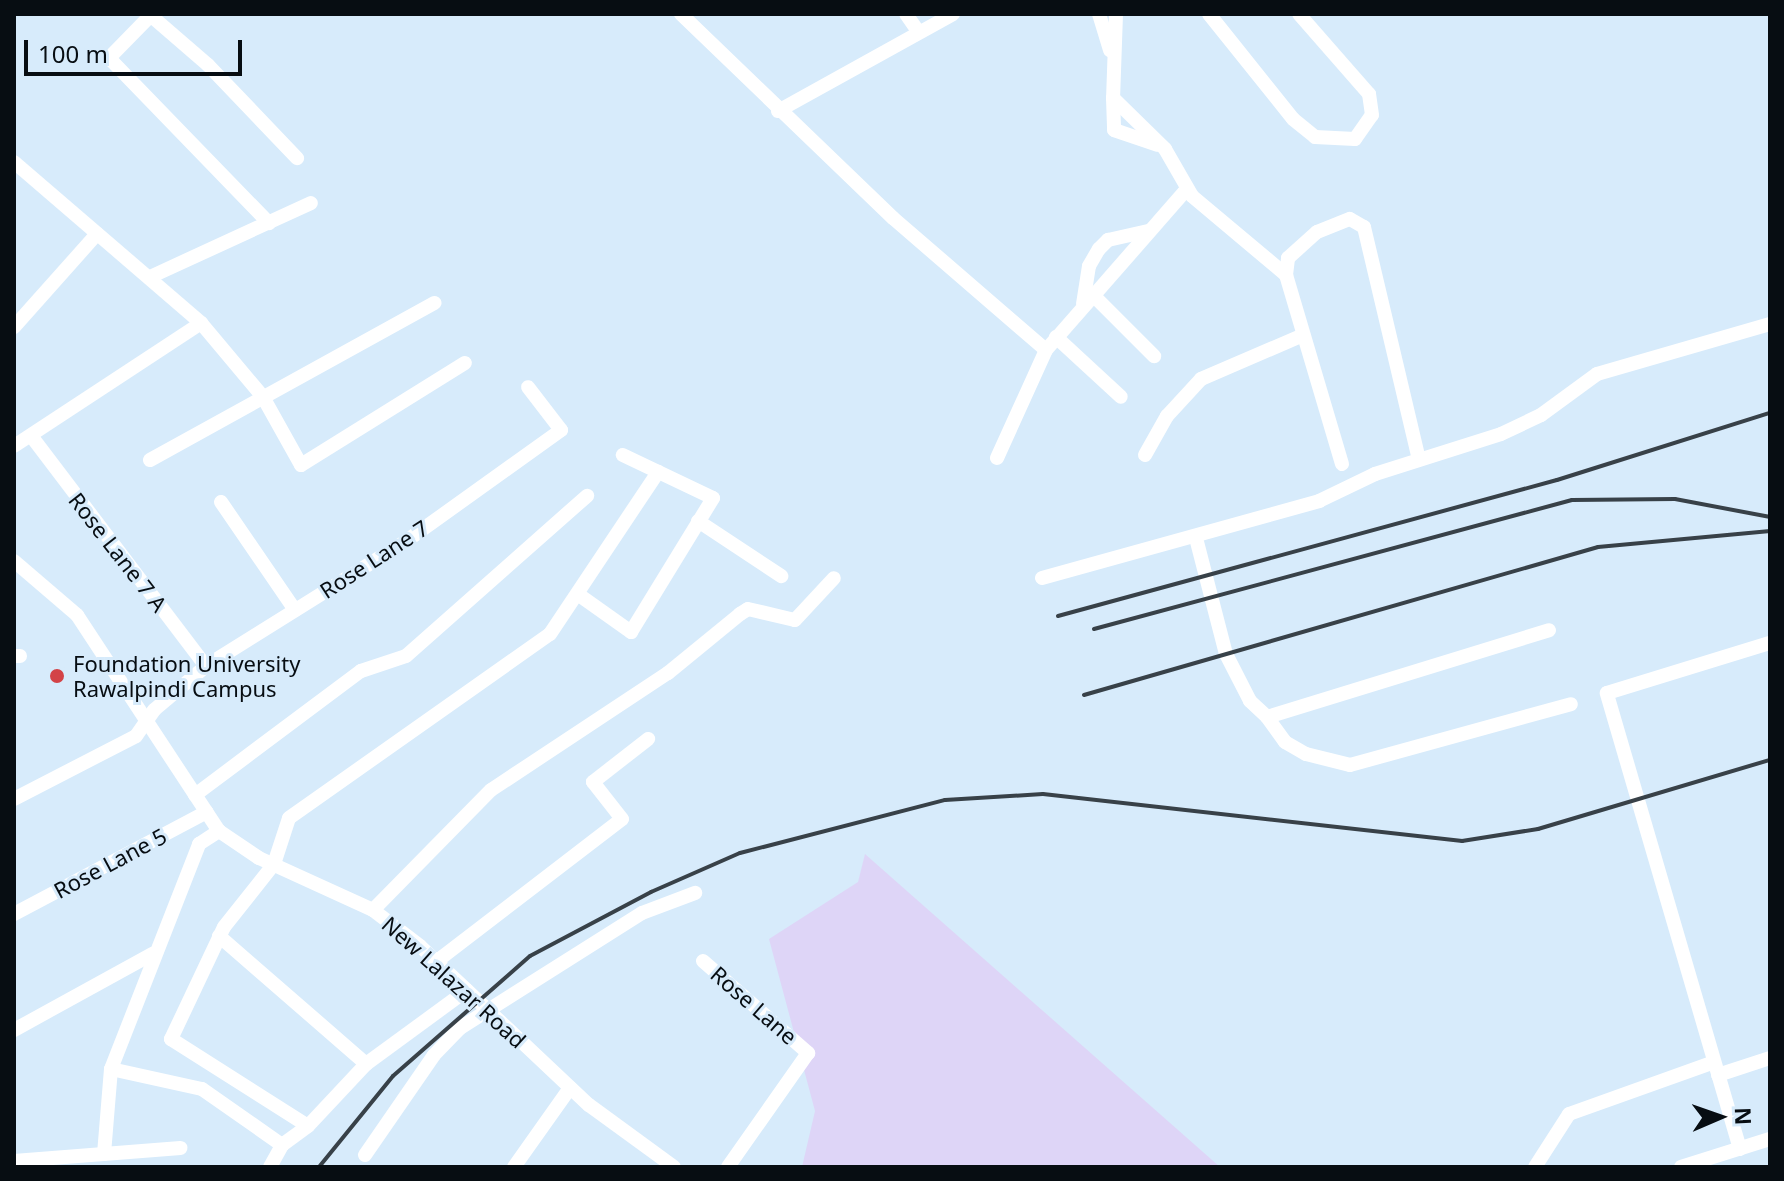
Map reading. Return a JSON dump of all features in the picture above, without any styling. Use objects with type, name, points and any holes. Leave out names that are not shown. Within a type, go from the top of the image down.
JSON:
[{"type":"street","points":[[681,14],[778,111],[1046,350]]},
{"type":"street","points":[[906,14],[918,31]]},
{"type":"street","points":[[778,111],[953,14]]},
{"type":"street","points":[[1099,14],[1112,58]]},
{"type":"street","points":[[1116,14],[1112,58],[1114,130],[1162,147]]},
{"type":"street","points":[[1213,15],[1293,119],[1315,137],[1355,139],[1372,115],[1372,102],[1299,14]]},
{"type":"street","points":[[269,223],[109,58],[150,15],[208,65],[297,158]]},
{"type":"street","points":[[1113,98],[1162,147],[1187,189],[1286,275]]},
{"type":"street","points":[[14,162],[201,323],[263,397],[297,463],[306,464],[465,363]]},
{"type":"street","points":[[997,458],[1046,350],[1187,189]]},
{"type":"street","points":[[150,277],[311,203]]},
{"type":"street","points":[[1342,464],[1286,275],[1288,258],[1317,232],[1350,219],[1364,227],[1419,460]]},
{"type":"street","points":[[1088,299],[1089,266],[1099,249],[1108,240],[1148,230]]},
{"type":"street","points":[[14,327],[97,234]]},
{"type":"street","points":[[1088,299],[1154,356]]},
{"type":"street","points":[[150,460],[434,303]]},
{"type":"street","points":[[14,446],[201,323]]},
{"type":"street","points":[[1042,578],[1196,538],[1319,501],[1541,415],[1597,374],[1770,324]]},
{"type":"street","points":[[1145,455],[1167,416],[1201,379],[1303,335]]},
{"type":"street","points":[[1056,337],[1121,397]]},
{"type":"street","name":"Rose Lane 7","points":[[14,799],[136,736],[154,710],[206,666],[409,539],[561,430],[528,387]]},
{"type":"street","name":"Rose Lane 7 A","points":[[32,437],[206,666]]},
{"type":"street","points":[[579,595],[631,632],[713,498],[623,455]]},
{"type":"street","points":[[308,1126],[171,1039],[219,936],[274,864],[289,818],[550,634],[579,595],[658,472]]},
{"type":"street","points":[[195,795],[361,671],[406,656],[587,496]]},
{"type":"street","points":[[221,502],[295,610]]},
{"type":"street","points":[[698,521],[781,576]]},
{"type":"street","points":[[1196,538],[1231,666],[1250,701],[1267,717],[1285,742],[1306,754],[1350,765],[1571,704]]},
{"type":"street","name":"New Lalazar Road","points":[[14,561],[77,615],[219,831],[274,864],[373,910],[437,961],[570,1088],[651,1153],[674,1167]]},
{"type":"street","points":[[373,910],[491,790],[668,673],[748,609],[795,620],[834,578]]},
{"type":"street","points":[[1267,717],[1549,630]]},
{"type":"street","points":[[1740,1149],[1607,693],[1770,643]]},
{"type":"street","points":[[437,961],[622,819],[593,782],[648,739]]},
{"type":"street","name":"Rose Lane 5","points":[[14,914],[207,812]]},
{"type":"street","points":[[104,1154],[111,1069],[152,954],[199,844],[219,831]]},
{"type":"street","points":[[365,1155],[434,1055],[487,1009],[642,913],[695,893]]},
{"type":"street","points":[[219,936],[366,1064]]},
{"type":"street","points":[[14,1030],[152,954]]},
{"type":"street","name":"Rose Lane","points":[[703,961],[808,1053],[728,1167]]},
{"type":"street","points":[[270,1167],[282,1145],[308,1126],[366,1064],[467,990]]},
{"type":"street","points":[[1535,1167],[1569,1114],[1716,1068],[1770,1058]]},
{"type":"street","points":[[111,1069],[202,1089],[282,1145]]},
{"type":"street","points":[[514,1167],[570,1088]]},
{"type":"street","points":[[1681,1167],[1770,1139]]},
{"type":"street","points":[[14,1161],[75,1162],[104,1154],[180,1148]]},
{"type":"street","points":[[641,1167],[651,1153]]},
{"type":"shaded area","points":[[865,854],[1220,1167],[802,1167],[815,1111],[769,939],[858,882]]},
{"type":"railway","points":[[1058,616],[1557,480],[1770,413]]},
{"type":"railway","points":[[1094,629],[1572,500],[1675,499],[1770,517]]},
{"type":"railway","points":[[1084,695],[1598,547],[1770,531]]},
{"type":"railway","points":[[319,1167],[393,1076],[530,956],[651,892],[740,853],[945,800],[1043,794],[1462,841],[1538,829],[1770,760]]},
{"type":"place","name":"Foundation University Rawalpindi Campus","points":[[57,676]]}]
